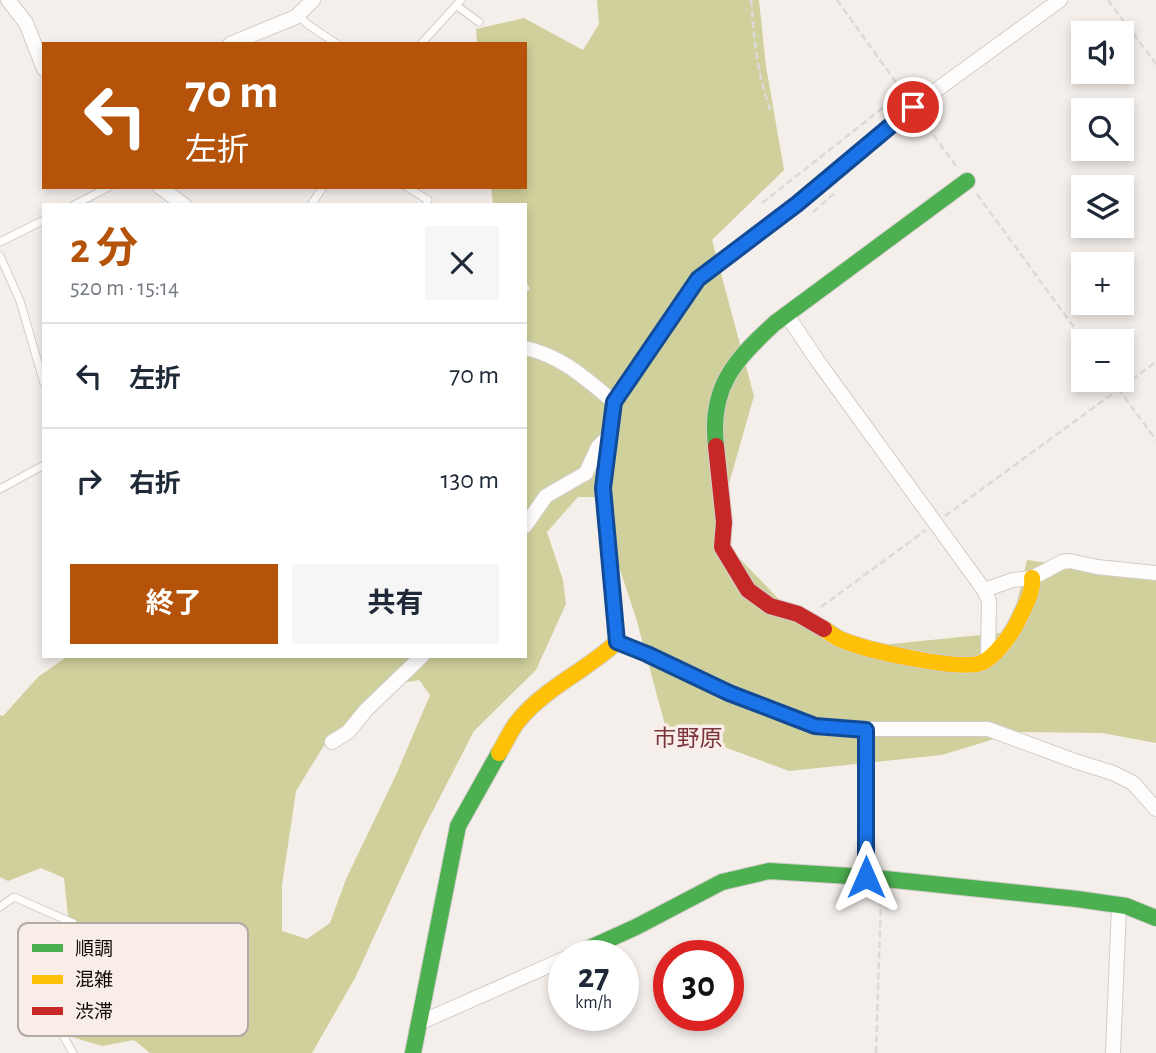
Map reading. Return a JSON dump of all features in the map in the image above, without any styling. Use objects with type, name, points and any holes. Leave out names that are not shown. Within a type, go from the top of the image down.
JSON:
[{"type":"street","points":[[8,0],[26,23],[42,64]]},
{"type":"street","points":[[617,642],[603,488],[614,402],[698,279],[797,204],[913,107],[1059,0]]},
{"type":"street","points":[[235,42],[299,14],[311,1]]},
{"type":"street","points":[[967,181],[787,315],[749,347],[726,376],[717,405],[715,431],[724,522],[722,547],[748,590],[770,606],[798,614],[841,640],[886,654],[950,664],[981,663],[1004,643],[1018,621],[1033,586],[1032,578]]},
{"type":"street","points":[[163,189],[181,203]]},
{"type":"street","points":[[787,315],[984,590],[989,601],[988,657]]},
{"type":"street","points":[[527,348],[544,352],[566,363],[614,402]]},
{"type":"street","points":[[527,523],[546,496],[586,473],[598,447],[609,436]]},
{"type":"street","points":[[984,590],[1013,580],[1032,578],[1062,562],[1070,561],[1097,567],[1156,573]]},
{"type":"street","points":[[617,642],[729,693],[815,726],[866,730],[988,729],[1113,773],[1133,783],[1156,809]]},
{"type":"street","points":[[414,1053],[458,826],[517,722],[532,706],[599,659],[617,642]]},
{"type":"street","points":[[332,742],[348,732],[366,710],[420,658]]},
{"type":"street","points":[[866,730],[873,878]]},
{"type":"street","points":[[607,940],[722,882],[769,871],[873,878],[1077,899],[1119,906],[1156,918]]},
{"type":"street","points":[[1113,1053],[1119,906]]},
{"type":"street","points":[[419,1023],[548,966]]},
{"type":"lane","points":[[423,42],[459,3],[480,22]]},
{"type":"lane","points":[[299,14],[307,24],[334,42]]},
{"type":"lane","points":[[78,203],[105,189]]},
{"type":"lane","points":[[410,189],[428,200],[427,203]]},
{"type":"lane","points":[[0,242],[42,221]]},
{"type":"lane","points":[[0,256],[20,301],[42,376]]},
{"type":"lane","points":[[0,489],[42,466]]},
{"type":"lane","points":[[0,907],[14,897],[73,923]]},
{"type":"lane","points":[[64,1036],[74,1053]]},
{"type":"path","points":[[751,0],[755,50],[762,89],[771,111]]},
{"type":"path","points":[[837,0],[1075,329]]},
{"type":"path","points":[[1108,0],[1156,64]]},
{"type":"path","points":[[762,203],[903,92]]},
{"type":"path","points":[[1134,377],[1156,362]]},
{"type":"path","points":[[816,611],[1114,392]]},
{"type":"path","points":[[1122,392],[1156,440]]},
{"type":"path","points":[[873,878],[876,1053]]},
{"type":"green space","points":[[597,0],[759,0],[766,66],[784,170],[712,240],[754,396],[715,533],[800,621],[882,645],[1010,632],[1027,560],[1156,578],[1156,743],[1102,733],[1017,732],[942,755],[789,771],[665,725],[636,618],[596,497],[578,497],[547,532],[563,580],[566,604],[536,670],[474,731],[423,830],[355,978],[312,1053],[150,1053],[134,1040],[102,1046],[68,1036],[248,1036],[248,923],[69,923],[64,878],[41,868],[8,881],[0,877],[0,715],[3,716],[38,677],[65,658],[527,658],[527,291],[530,289],[527,283],[527,203],[493,203],[491,189],[527,189],[527,42],[477,42],[476,29],[524,18],[583,50],[599,24]],"holes":[[[419,680],[430,695],[396,775],[346,879],[330,923],[307,939],[282,931],[282,885],[296,791],[323,747],[381,687]]]},
{"type":"traffic: fast","points":[[716,446],[715,425],[721,391],[728,376],[748,350],[775,323],[967,181]]},
{"type":"traffic: fast","points":[[413,1053],[458,826],[499,753]]},
{"type":"traffic: fast","points":[[607,940],[722,882],[769,871],[866,877],[1077,899],[1126,906],[1156,918]]},
{"type":"traffic: slow","points":[[824,629],[842,640],[890,654],[953,664],[981,663],[998,650],[1013,631],[1032,588],[1032,578]]},
{"type":"traffic: slow","points":[[499,753],[513,727],[529,709],[617,642]]},
{"type":"traffic: jam","points":[[716,446],[724,522],[722,547],[748,590],[770,606],[798,614],[824,629]]},
{"type":"district","name":"市野原","points":[[688,738]]},
{"type":"route","points":[[866,877],[866,730],[815,726],[729,693],[617,642],[603,488],[614,402],[698,279],[797,204],[913,107]]}]
